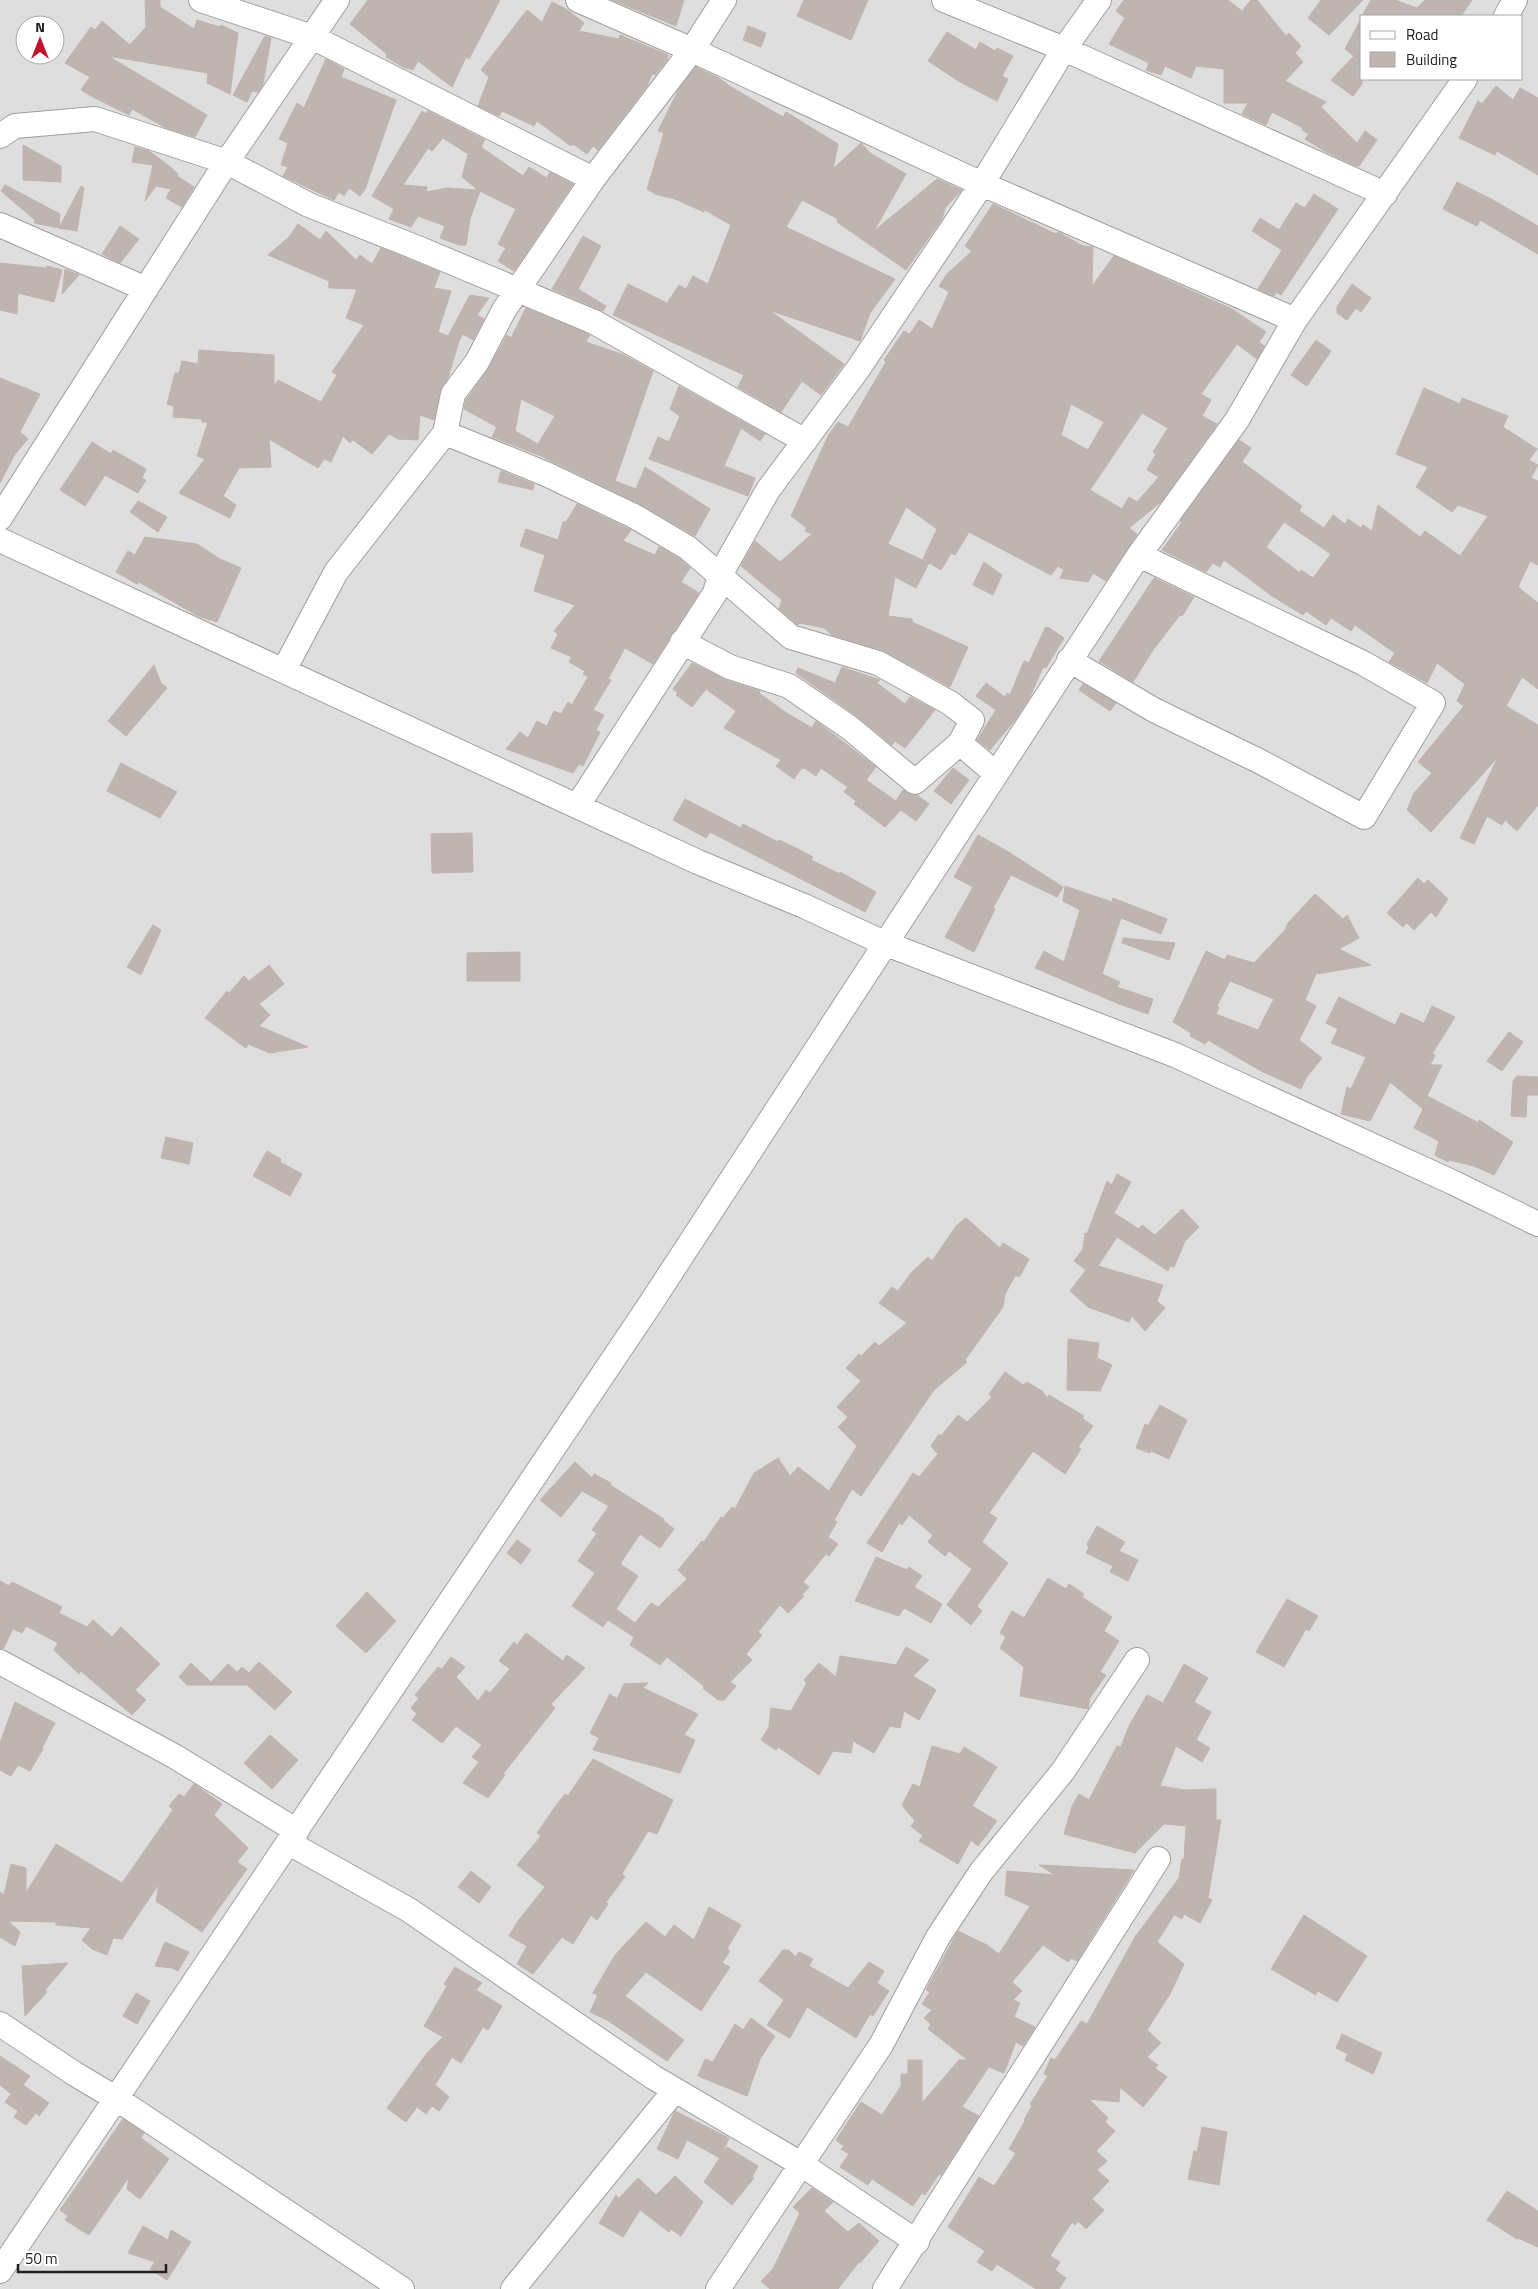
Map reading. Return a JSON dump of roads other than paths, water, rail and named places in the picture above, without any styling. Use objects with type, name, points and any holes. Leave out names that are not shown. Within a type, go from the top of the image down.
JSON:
[{"type":"street","points":[[201,0],[312,37],[594,179]]},
{"type":"street","points":[[0,518],[227,162],[337,0]]},
{"type":"street","points":[[578,0],[692,50],[982,184],[1296,320]]},
{"type":"street","points":[[284,670],[336,572],[445,433],[453,394],[477,362],[504,310],[517,290],[594,179],[692,50],[724,0]]},
{"type":"street","points":[[944,0],[1064,49],[1385,194]]},
{"type":"street","points":[[578,806],[714,592],[720,575],[768,490],[858,369],[982,184],[1064,49],[1099,0]]},
{"type":"street","points":[[1507,15],[1515,0]]},
{"type":"street","points":[[0,2271],[118,2099],[649,1306],[884,943],[1139,555],[1237,420],[1296,320],[1464,80]]},
{"type":"street","points":[[0,136],[16,126],[94,119],[227,162],[309,206],[594,322],[805,441]]},
{"type":"street","points":[[0,225],[146,289]]},
{"type":"street","points":[[445,433],[546,474],[634,516],[688,548],[791,637],[878,663],[950,703],[972,720],[960,742],[915,782],[850,728],[789,686],[730,666],[682,642]]},
{"type":"street","points":[[0,540],[698,862],[804,906],[884,943],[1175,1055],[1454,1183],[1538,1224]]},
{"type":"street","points":[[1070,660],[1154,710],[1259,761],[1364,817],[1433,703],[1363,663],[1139,555]]},
{"type":"street","points":[[960,742],[995,774]]},
{"type":"street","points":[[718,2289],[881,2045],[938,1937],[980,1872],[1063,1771],[1137,1660]]},
{"type":"street","points":[[0,1662],[174,1756],[293,1837],[409,1910],[675,2090],[801,2164],[917,2242]]},
{"type":"street","points":[[885,2289],[917,2242],[1158,1859]]},
{"type":"street","points":[[0,2024],[75,2074],[118,2099],[402,2289]]},
{"type":"street","points":[[513,2289],[675,2090]]}]
